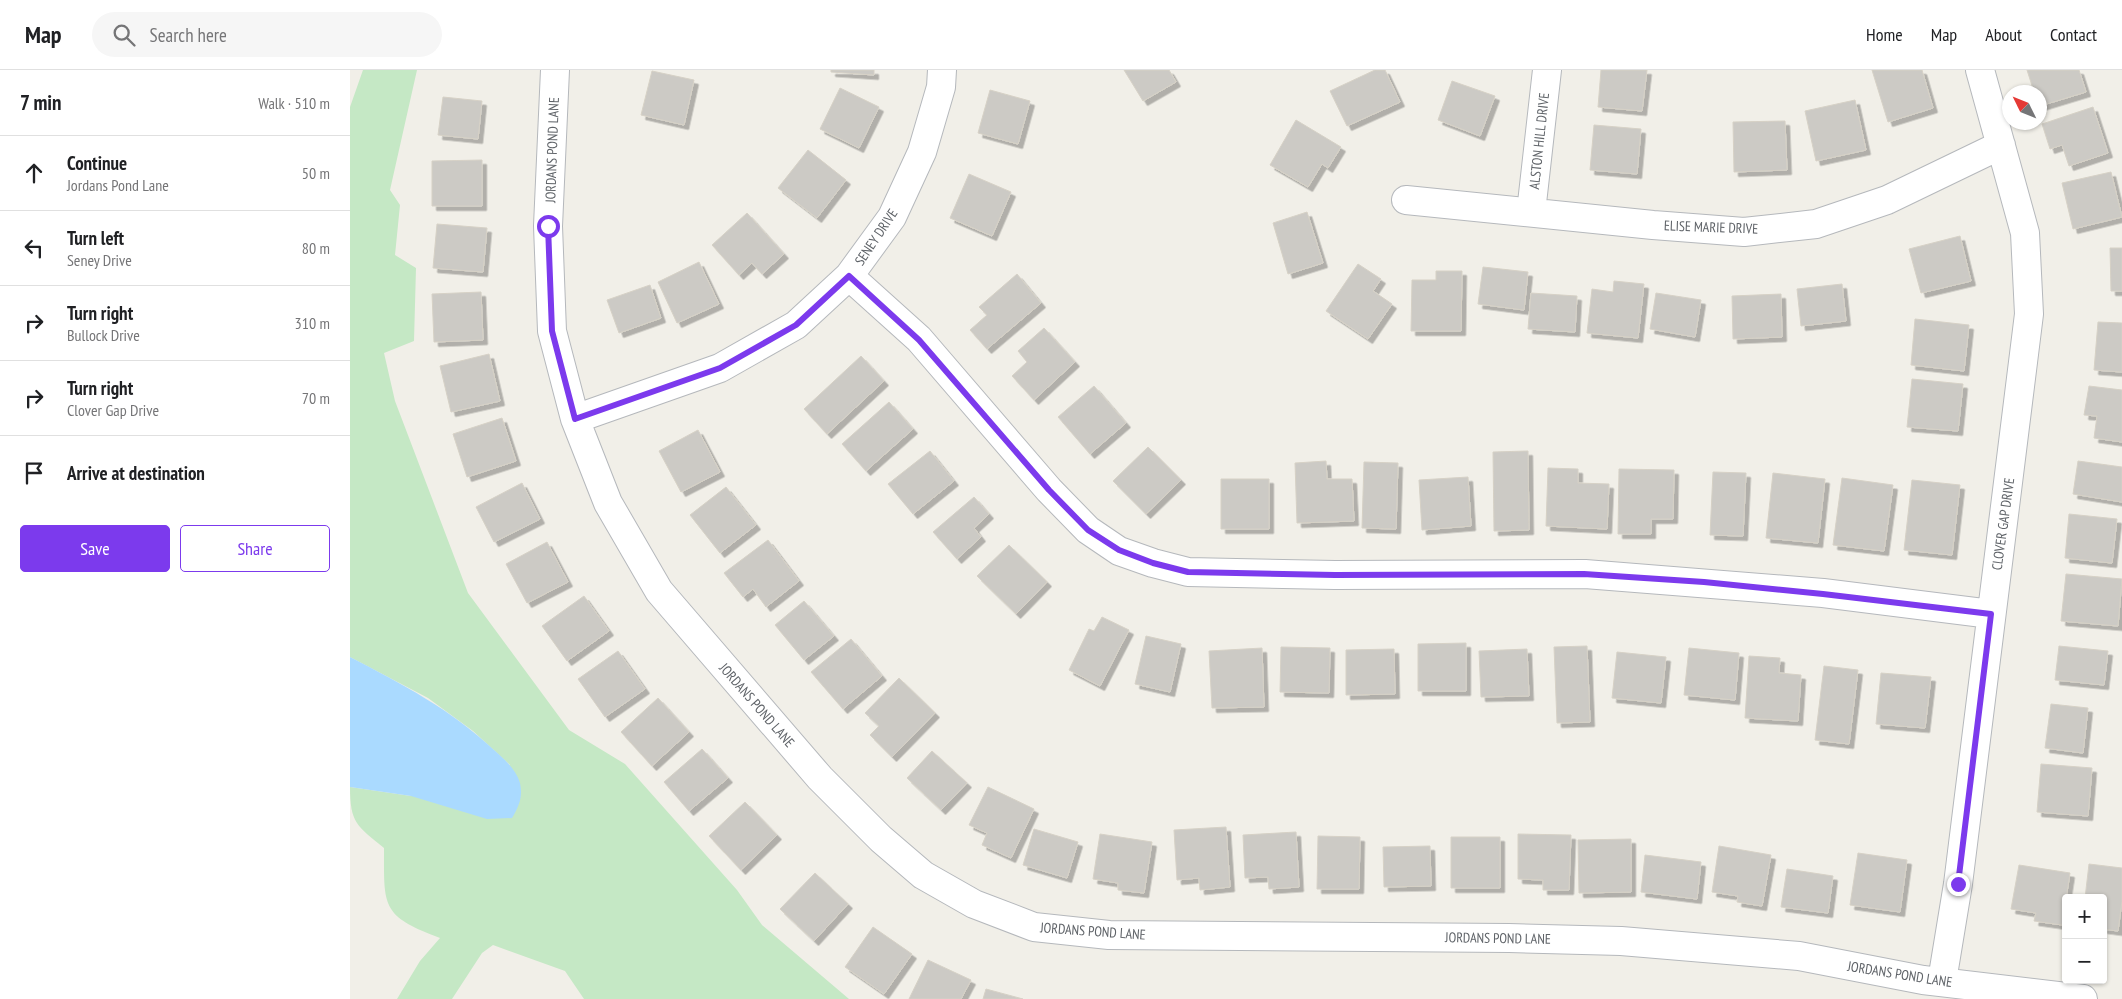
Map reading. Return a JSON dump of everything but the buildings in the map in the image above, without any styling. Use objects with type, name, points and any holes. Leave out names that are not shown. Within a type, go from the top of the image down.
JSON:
[{"type":"street","name":"JORDANS POND LANE","points":[[555,70],[548,226],[552,331],[575,419],[608,503],[659,591],[820,778],[881,840],[922,875],[974,904],[1034,927],[1109,936],[1509,938],[1621,941],[1799,956],[1923,980],[2083,999]]},
{"type":"street","name":"SENEY DRIVE","points":[[575,419],[720,368],[796,325],[849,276],[892,217],[922,152],[941,87],[942,70]]},
{"type":"street","name":"ALSTON HILL DRIVE","points":[[1531,212],[1547,70]]},
{"type":"street","name":"CLOVER GAP DRIVE","points":[[1942,981],[1958,884],[2029,314],[2025,233],[1980,70]]},
{"type":"street","name":"ELISE MARIE DRIVE","points":[[1406,200],[1654,225],[1744,232],[1816,224],[1887,200],[2001,145]]},
{"type":"street","points":[[849,276],[919,340],[1049,490],[1088,530],[1119,550],[1153,563],[1188,572],[1603,575],[1813,592],[1991,614]]},
{"type":"green space","points":[[363,70],[417,70],[390,190],[400,205],[395,255],[416,268],[414,341],[384,353],[395,401],[468,593],[569,730],[625,764],[737,890],[762,925],[849,999],[584,999],[565,971],[493,945],[482,953],[452,999],[397,999],[420,961],[440,938],[406,923],[390,907],[384,884],[384,848],[361,829],[357,823],[350,799],[350,787],[411,796],[510,765],[473,731],[428,698],[350,657],[350,107]]},
{"type":"water","points":[[350,657],[444,710],[461,722],[506,761],[516,773],[521,788],[520,801],[512,818],[487,819],[411,796],[350,787]]},
{"type":"route","points":[[548,226],[552,331],[575,419],[720,368],[796,325],[849,276],[919,340],[1049,490],[1088,530],[1119,550],[1153,563],[1188,572],[1335,575],[1584,574],[1704,582],[1991,614],[1958,884]]}]
